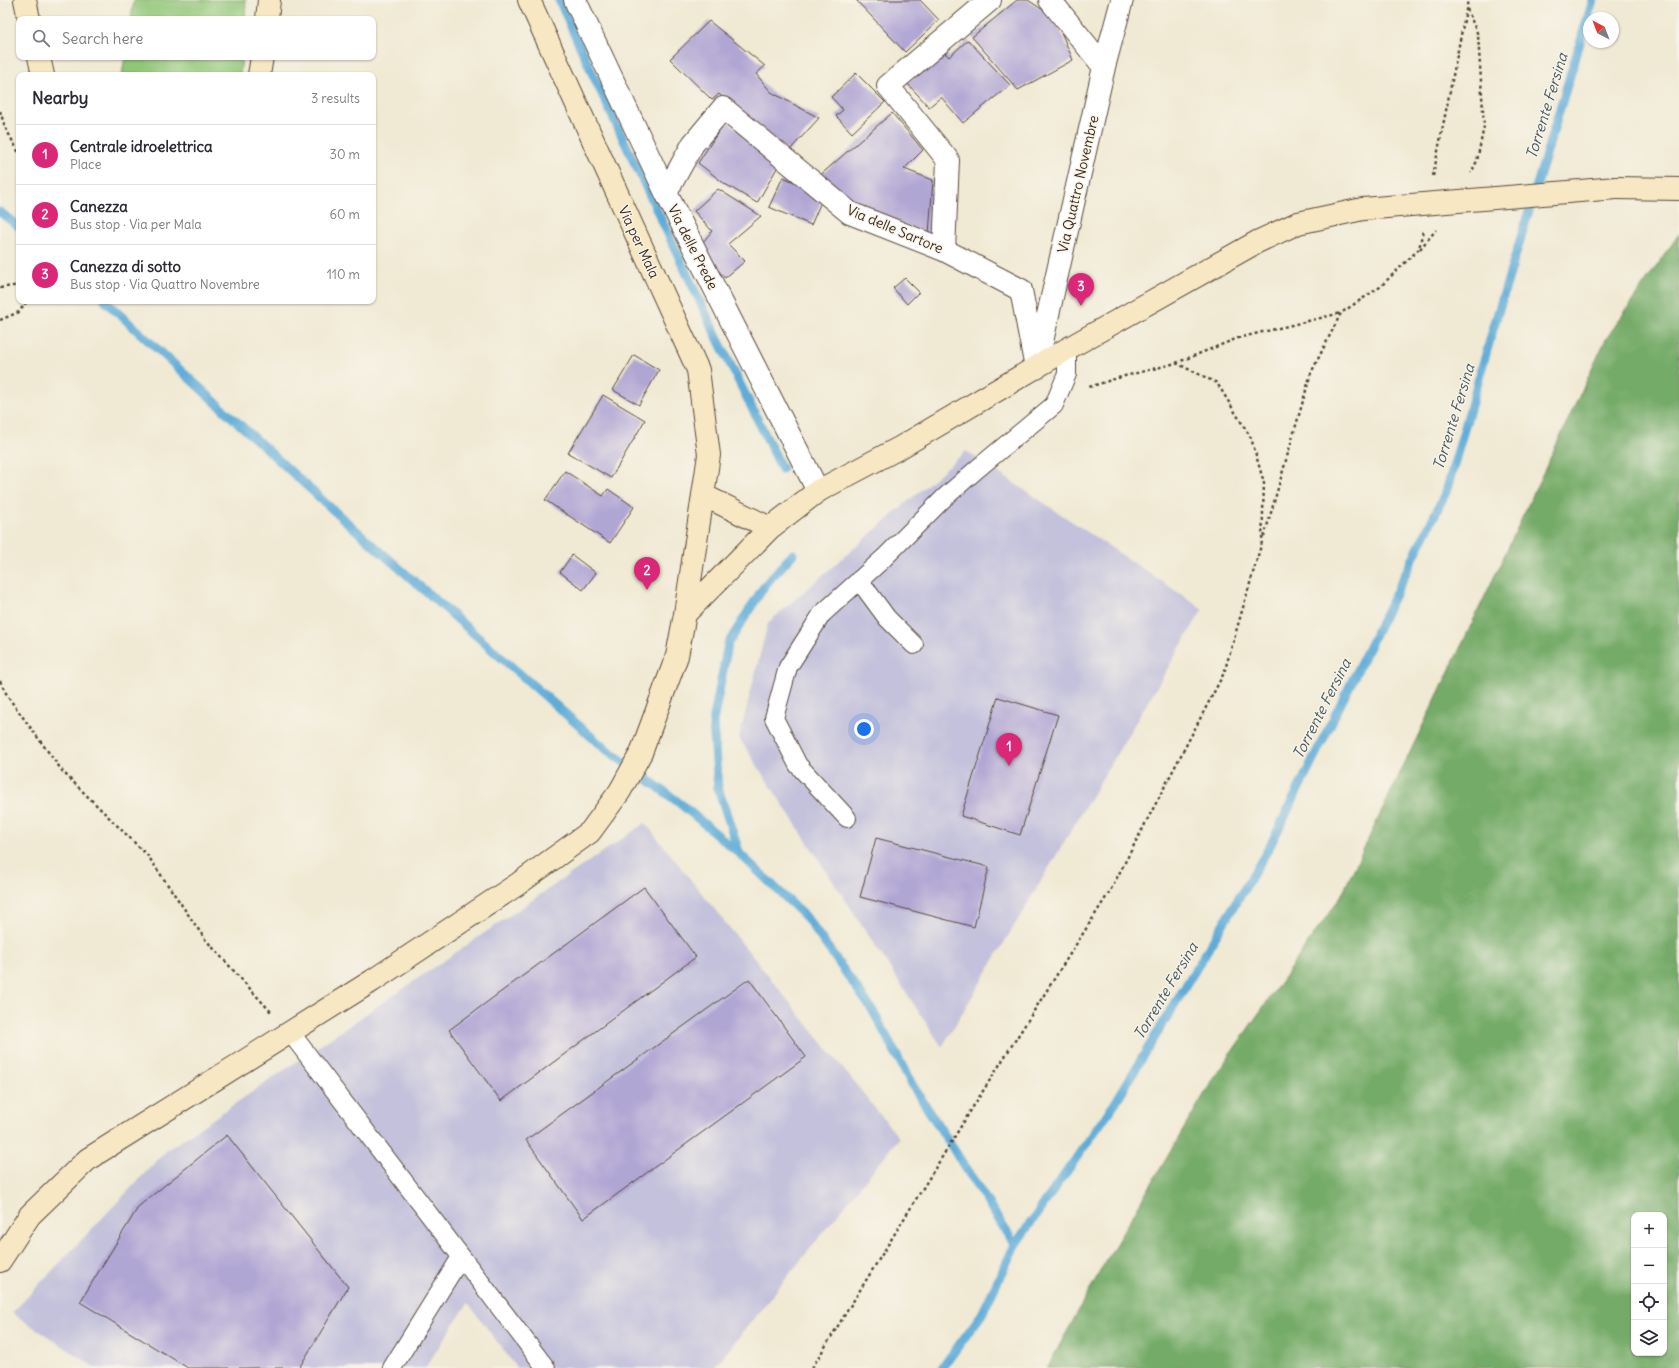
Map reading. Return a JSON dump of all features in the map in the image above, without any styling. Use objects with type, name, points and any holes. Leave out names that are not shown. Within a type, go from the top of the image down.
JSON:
[{"type":"main road","points":[[25,0],[28,16]]},
{"type":"main road","points":[[267,16],[269,0]]},
{"type":"main road","name":"Via per Mala","points":[[0,1261],[30,1215],[88,1159],[372,981],[518,884],[590,832],[620,791],[641,753],[677,656],[685,614],[703,495],[709,454],[698,370],[528,0]]},
{"type":"main road","points":[[40,60],[42,72]]},
{"type":"main road","points":[[260,72],[262,60]]},
{"type":"main road","points":[[685,614],[770,528],[818,491],[901,447],[1067,349],[1257,242],[1298,223],[1363,209],[1616,188],[1679,189]]},
{"type":"main road","points":[[703,495],[770,528]]},
{"type":"street","name":"Via delle Prede","points":[[575,0],[666,193],[818,491]]},
{"type":"street","points":[[944,250],[948,160],[888,86],[990,0]]},
{"type":"street","points":[[1050,0],[1104,67]]},
{"type":"street","name":"Via Quattro Novembre","points":[[1036,368],[1104,67],[1122,0]]},
{"type":"street","name":"Via delle Sartore","points":[[666,193],[693,144],[723,108],[850,213],[944,250],[1021,290],[1036,368]]},
{"type":"lane","points":[[847,818],[798,765],[774,718],[788,667],[822,614],[966,478],[1054,404],[1067,374],[1067,349]]},
{"type":"lane","points":[[859,580],[887,618],[914,645]]},
{"type":"lane","points":[[290,1032],[546,1368]]},
{"type":"lane","points":[[392,1368],[461,1257]]},
{"type":"path","points":[[1432,180],[1468,0]]},
{"type":"path","points":[[1467,9],[1478,35],[1484,126],[1477,161],[1470,174]]},
{"type":"path","points":[[0,111],[5,127],[16,148]]},
{"type":"path","points":[[1419,249],[1424,226]]},
{"type":"path","points":[[1067,374],[1087,388],[1121,376],[1176,363],[1238,338],[1341,313],[1380,287],[1440,226]]},
{"type":"path","points":[[0,288],[16,285]]},
{"type":"path","points":[[0,320],[19,312],[25,304]]},
{"type":"path","points":[[812,1368],[980,1096],[1110,891],[1224,673],[1312,373],[1341,313]]},
{"type":"path","points":[[1176,363],[1217,383],[1251,438],[1264,483],[1262,542]]},
{"type":"path","points":[[0,681],[8,697],[63,772],[148,856],[205,939],[290,1032]]},
{"type":"shaded area","points":[[966,451],[1203,609],[942,1047],[739,738],[768,623]]},
{"type":"shaded area","points":[[645,823],[899,1138],[714,1368],[517,1368],[468,1303],[425,1368],[96,1368],[12,1313],[166,1151]]},
{"type":"green space","points":[[134,0],[246,0],[245,16],[131,16]]},
{"type":"green space","points":[[124,60],[242,60],[240,72],[122,72]]},
{"type":"green space","points":[[1679,234],[1679,1368],[1047,1368],[1103,1266],[1215,1076],[1341,896],[1498,569],[1606,339]]},
{"type":"building","points":[[856,0],[920,0],[939,20],[905,52]]},
{"type":"building","points":[[1017,0],[1028,0],[1055,18],[1073,60],[1018,90],[972,37]]},
{"type":"building","points":[[709,21],[765,66],[756,74],[771,92],[819,118],[789,151],[760,133],[719,94],[712,100],[670,59]]},
{"type":"building","points":[[968,40],[1010,85],[963,123],[941,97],[929,107],[907,83],[943,51],[949,57]]},
{"type":"building","points":[[856,73],[885,102],[852,133],[836,116],[843,110],[831,97]]},
{"type":"building","points":[[892,113],[923,150],[904,169],[933,180],[929,234],[858,208],[818,177]]},
{"type":"building","points":[[726,120],[781,161],[757,203],[725,184],[698,163]]},
{"type":"building","points":[[783,177],[824,195],[811,225],[769,207]]},
{"type":"building","points":[[718,189],[761,216],[728,244],[745,261],[725,278],[698,248],[712,231],[694,211]]},
{"type":"building","points":[[905,278],[919,292],[907,304],[893,288]]},
{"type":"building","points":[[634,355],[659,370],[639,405],[613,390]]},
{"type":"building","points":[[603,395],[645,420],[611,478],[568,453]]},
{"type":"building","points":[[565,471],[603,496],[608,489],[634,507],[610,543],[545,500]]},
{"type":"building","points":[[572,555],[596,573],[583,590],[560,572]]},
{"type":"building","points":[[998,697],[1058,715],[1020,835],[961,816]]},
{"type":"building","points":[[876,838],[989,867],[974,927],[860,897]]},
{"type":"building","points":[[644,887],[696,957],[501,1101],[449,1030]]},
{"type":"building","points":[[749,979],[806,1057],[583,1219],[526,1140]]},
{"type":"building","points":[[227,1135],[348,1287],[299,1368],[188,1368],[80,1302],[139,1206]]},
{"type":"waterway","points":[[559,0],[713,329],[782,469]]},
{"type":"waterway","name":"Torrente Fersina","points":[[942,1368],[982,1314],[1015,1245],[1115,1103],[1269,848],[1446,492],[1494,326],[1593,0]]},
{"type":"waterway","points":[[0,212],[16,225]]},
{"type":"waterway","points":[[108,304],[332,509],[602,746],[677,801],[739,853],[806,917],[873,1011],[913,1086],[1015,1245]]},
{"type":"waterway","points":[[739,852],[718,788],[713,722],[728,644],[765,585],[793,554]]},
{"type":"place","name":"Canezza di sotto","points":[[1081,306]]},
{"type":"place","name":"Canezza","points":[[647,590]]},
{"type":"place","name":"Centrale idroelettrica","points":[[1009,766]]}]
